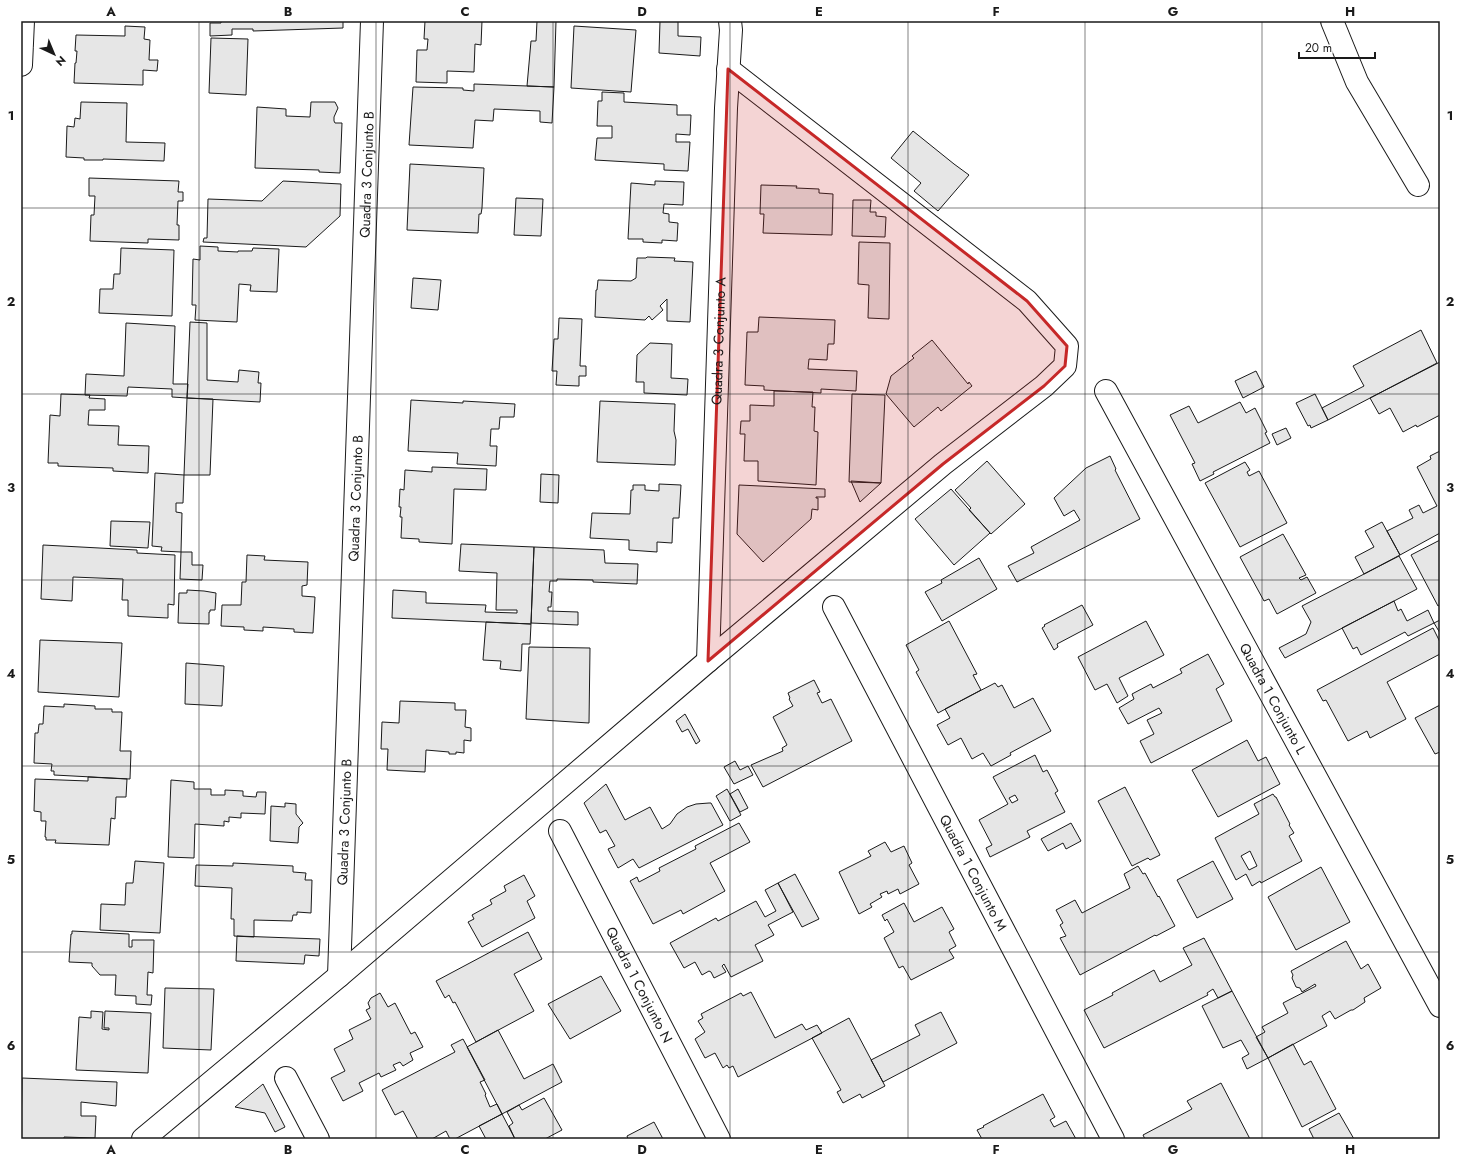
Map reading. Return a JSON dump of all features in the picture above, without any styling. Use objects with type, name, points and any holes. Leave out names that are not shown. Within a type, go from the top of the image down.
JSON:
[{"type":"street","points":[[21,65],[22,21]]},
{"type":"street","name":"Quadra 3 Conjunto B","points":[[339,976],[372,21]]},
{"type":"street","name":"Quadra 3 Conjunto A","points":[[708,661],[726,116],[731,30],[730,21]]},
{"type":"street","points":[[1332,21],[1357,82],[1418,185]]},
{"type":"street","points":[[143,1139],[339,976],[708,661],[943,464],[1044,386],[1065,366],[1067,346],[1027,301],[728,69]]},
{"type":"street","name":"Quadra 1 Conjunto L","points":[[1106,392],[1440,1006]]},
{"type":"street","name":"Quadra 1 Conjunto M","points":[[834,607],[1113,1139]]},
{"type":"street","name":"Quadra 1 Conjunto N","points":[[560,831],[719,1139]]},
{"type":"street","points":[[286,1078],[318,1139]]},
{"type":"highlighted area","points":[[728,69],[1027,301],[1067,346],[1065,366],[1044,386],[943,464],[708,661]]},
{"type":"building","points":[[221,21],[343,21],[343,28],[253,31],[253,29],[232,29],[232,35],[210,36],[210,23],[221,23]]},
{"type":"building","points":[[425,21],[482,21],[481,45],[475,44],[474,72],[447,71],[447,83],[416,82],[417,50],[427,50],[428,39],[424,39]]},
{"type":"building","points":[[537,21],[556,21],[554,87],[527,86],[531,41],[536,41]]},
{"type":"building","points":[[660,21],[678,21],[678,36],[701,37],[700,56],[659,53]]},
{"type":"building","points":[[125,26],[145,27],[144,39],[150,40],[149,60],[158,60],[157,71],[143,70],[143,85],[74,83],[77,51],[75,51],[76,35],[125,36]]},
{"type":"building","points":[[574,26],[636,30],[631,92],[571,88]]},
{"type":"building","points":[[211,38],[248,39],[246,95],[209,93]]},
{"type":"building","points":[[474,84],[554,87],[552,123],[540,122],[540,111],[494,109],[493,121],[475,120],[473,148],[409,145],[413,87],[463,88],[463,90],[474,91]]},
{"type":"building","points":[[602,92],[624,93],[624,102],[677,105],[677,115],[691,115],[690,135],[676,134],[676,142],[690,142],[688,171],[664,170],[664,164],[595,160],[597,138],[612,138],[612,126],[597,126],[598,101],[602,101]]},
{"type":"building","points":[[81,102],[127,103],[126,142],[165,143],[164,161],[103,159],[84,160],[84,158],[66,157],[67,126],[74,127],[75,118],[80,119]]},
{"type":"building","points":[[311,102],[335,102],[338,108],[334,121],[335,123],[342,123],[340,173],[319,172],[319,170],[255,168],[257,107],[286,109],[286,116],[310,117]]},
{"type":"building","points":[[913,131],[969,175],[938,211],[914,191],[921,183],[891,158]]},
{"type":"building","points":[[410,164],[484,168],[482,208],[481,214],[479,214],[478,233],[407,230]]},
{"type":"building","points":[[89,178],[179,181],[178,192],[183,192],[183,201],[178,201],[177,225],[179,225],[179,240],[148,239],[148,243],[90,241],[91,215],[94,215],[95,196],[89,196]]},
{"type":"building","points":[[283,181],[341,184],[340,216],[306,247],[203,242],[204,238],[207,238],[208,199],[262,201]]},
{"type":"building","points":[[655,181],[684,182],[683,205],[664,204],[663,213],[669,214],[669,222],[678,223],[677,241],[662,240],[662,243],[643,242],[643,239],[628,239],[631,183],[655,185]]},
{"type":"building","points":[[761,185],[797,186],[796,188],[819,189],[819,193],[833,194],[832,235],[763,233],[764,214],[760,214]]},
{"type":"building","points":[[516,198],[543,199],[541,236],[514,235]]},
{"type":"building","points":[[853,200],[871,200],[870,212],[876,212],[876,216],[886,217],[885,237],[852,236]]},
{"type":"building","points":[[859,242],[890,243],[889,319],[868,318],[869,285],[858,284]]},
{"type":"building","points":[[200,246],[218,247],[218,251],[238,252],[252,251],[253,248],[279,249],[277,292],[250,291],[251,285],[239,284],[237,322],[195,320],[196,305],[192,305],[193,259],[200,260]]},
{"type":"building","points":[[121,248],[174,250],[172,316],[99,313],[100,289],[113,289],[114,274],[120,274]]},
{"type":"building","points":[[637,258],[675,258],[674,261],[693,262],[690,322],[667,321],[667,299],[660,306],[663,310],[652,320],[649,316],[645,320],[595,317],[598,280],[631,281],[636,278]]},
{"type":"building","points":[[413,278],[441,280],[438,310],[411,308]]},
{"type":"building","points":[[759,317],[835,320],[834,344],[828,344],[827,360],[809,359],[808,369],[857,371],[856,391],[821,389],[821,393],[764,390],[764,386],[745,385],[747,332],[758,332]]},
{"type":"building","points":[[559,318],[582,319],[580,366],[586,366],[586,376],[579,376],[579,386],[556,385],[557,371],[552,371],[554,339],[558,339]]},
{"type":"building","points":[[190,322],[207,323],[207,380],[238,382],[239,370],[259,372],[258,383],[261,383],[260,402],[187,398]]},
{"type":"building","points":[[126,323],[175,326],[173,384],[188,384],[187,398],[172,397],[172,389],[128,387],[127,396],[85,395],[86,374],[124,376]]},
{"type":"building","points":[[1421,330],[1437,363],[1328,420],[1322,408],[1364,386],[1353,366]]},
{"type":"building","points":[[932,340],[968,384],[969,382],[972,386],[941,411],[938,407],[914,427],[886,394],[891,376],[914,358],[912,356]]},
{"type":"building","points":[[650,343],[672,344],[671,378],[688,379],[687,395],[644,393],[644,382],[636,382],[637,355]]},
{"type":"building","points":[[1440,362],[1440,415],[1417,427],[1416,425],[1403,432],[1390,408],[1379,414],[1370,398]]},
{"type":"building","points":[[1256,371],[1264,387],[1243,398],[1235,381]]},
{"type":"building","points":[[774,391],[813,392],[812,407],[815,407],[814,431],[818,432],[816,485],[758,481],[758,461],[744,461],[745,434],[740,434],[741,421],[750,421],[750,405],[774,406]]},
{"type":"building","points":[[61,394],[90,395],[89,398],[105,399],[105,410],[89,410],[88,425],[119,426],[118,445],[149,446],[148,473],[113,471],[113,468],[58,466],[58,463],[48,463],[50,415],[60,416]]},
{"type":"building","points":[[852,394],[885,395],[881,483],[849,482]]},
{"type":"building","points":[[1315,394],[1328,420],[1311,428],[1310,425],[1308,426],[1296,403]]},
{"type":"building","points":[[187,398],[213,399],[210,475],[184,475]]},
{"type":"building","points":[[411,400],[515,404],[514,417],[500,417],[499,429],[491,429],[490,446],[497,446],[496,466],[457,464],[458,453],[408,451]]},
{"type":"building","points":[[600,401],[675,404],[675,465],[597,462]]},
{"type":"building","points":[[1240,402],[1246,413],[1255,408],[1267,432],[1265,433],[1270,443],[1213,472],[1214,474],[1200,481],[1192,464],[1195,463],[1170,415],[1189,406],[1198,423]]},
{"type":"building","points":[[1286,428],[1291,438],[1277,445],[1272,434]]},
{"type":"building","points":[[1440,451],[1440,533],[1400,555],[1387,531],[1413,518],[1409,510],[1419,505],[1423,513],[1437,506],[1417,467],[1431,459],[1430,456]]},
{"type":"building","points":[[1110,456],[1116,469],[1115,470],[1140,519],[1017,582],[1008,566],[1034,553],[1031,547],[1080,520],[1074,510],[1064,516],[1054,498],[1086,468]]},
{"type":"building","points":[[987,461],[1025,504],[991,534],[969,510],[971,508],[955,490]]},
{"type":"building","points":[[1245,462],[1250,470],[1247,472],[1249,476],[1259,471],[1287,523],[1240,547],[1205,483]]},
{"type":"building","points":[[432,467],[487,469],[486,490],[454,489],[452,544],[419,542],[419,539],[401,538],[402,517],[400,517],[401,507],[399,507],[400,489],[404,490],[405,470],[432,472]]},
{"type":"building","points":[[155,473],[184,475],[183,503],[176,503],[176,512],[182,513],[181,552],[161,551],[162,547],[152,546]]},
{"type":"building","points":[[541,474],[559,475],[558,503],[540,502]]},
{"type":"building","points":[[851,481],[881,483],[860,502]]},
{"type":"building","points":[[659,484],[681,485],[679,518],[673,518],[672,543],[657,542],[657,552],[629,550],[629,540],[590,538],[592,513],[630,514],[631,490],[633,490],[633,485],[645,485],[645,490],[659,491]]},
{"type":"building","points":[[739,485],[825,489],[825,497],[816,497],[818,498],[818,510],[812,509],[811,519],[763,562],[737,534]]},
{"type":"building","points":[[951,489],[990,533],[954,565],[915,519]]},
{"type":"building","points":[[111,521],[150,522],[148,548],[110,546]]},
{"type":"building","points":[[1382,522],[1400,555],[1364,574],[1355,557],[1374,547],[1365,531]]},
{"type":"building","points":[[1283,534],[1306,575],[1299,578],[1301,580],[1307,577],[1316,593],[1277,614],[1269,599],[1264,601],[1240,557]]},
{"type":"building","points":[[1440,540],[1440,605],[1438,606],[1411,555]]},
{"type":"building","points":[[461,544],[534,547],[531,624],[392,618],[393,590],[426,592],[426,603],[486,605],[485,612],[517,613],[517,610],[496,610],[497,573],[459,571]]},
{"type":"building","points":[[43,545],[137,550],[137,553],[175,555],[174,605],[168,604],[168,618],[128,616],[128,600],[122,600],[123,579],[73,577],[72,601],[41,599]]},
{"type":"building","points":[[534,547],[604,550],[605,563],[638,564],[637,584],[593,582],[593,580],[557,579],[557,581],[550,581],[549,592],[552,592],[551,607],[548,607],[548,611],[578,612],[578,625],[531,623]]},
{"type":"building","points":[[181,552],[192,552],[192,565],[203,565],[202,580],[180,579]]},
{"type":"building","points":[[247,555],[265,556],[264,560],[308,562],[307,585],[302,586],[302,596],[315,597],[313,633],[294,632],[294,629],[263,627],[263,631],[244,630],[244,627],[221,626],[222,605],[241,605],[242,582],[246,582]]},
{"type":"building","points":[[1399,556],[1417,589],[1285,658],[1279,648],[1306,634],[1311,622],[1302,606]]},
{"type":"building","points":[[979,558],[997,589],[942,621],[925,592],[942,583],[941,580]]},
{"type":"building","points":[[187,590],[216,593],[215,610],[210,610],[209,612],[209,624],[178,623],[179,593],[187,593]]},
{"type":"building","points":[[1394,601],[1398,611],[1401,609],[1407,621],[1428,610],[1434,623],[1408,636],[1405,632],[1361,655],[1357,647],[1353,649],[1342,628]]},
{"type":"building","points":[[1082,605],[1093,625],[1057,644],[1058,647],[1054,650],[1042,628],[1045,626],[1044,625]]},
{"type":"building","points":[[1440,620],[1440,633],[1434,623]]},
{"type":"building","points":[[949,621],[977,674],[973,675],[981,690],[938,713],[916,672],[919,670],[906,645]]},
{"type":"building","points":[[1146,621],[1164,655],[1119,678],[1128,696],[1117,703],[1107,684],[1095,690],[1078,657]]},
{"type":"building","points":[[486,622],[531,624],[530,644],[522,644],[521,671],[500,669],[501,661],[483,660]]},
{"type":"building","points":[[1433,628],[1440,642],[1440,654],[1387,682],[1406,719],[1370,738],[1367,731],[1348,741],[1326,700],[1323,701],[1317,690]]},
{"type":"building","points":[[40,640],[122,643],[119,697],[38,692]]},
{"type":"building","points":[[529,647],[590,648],[589,723],[526,719]]},
{"type":"building","points":[[1208,654],[1224,684],[1216,689],[1232,721],[1151,763],[1140,741],[1154,734],[1147,720],[1162,713],[1159,708],[1128,724],[1119,708],[1134,699],[1132,694],[1151,684],[1153,688],[1182,673],[1180,669]]},
{"type":"building","points":[[186,663],[224,666],[222,706],[185,704]]},
{"type":"building","points":[[814,680],[820,692],[817,693],[822,703],[831,699],[852,741],[763,787],[751,765],[783,751],[782,748],[787,745],[773,717],[793,706],[789,699],[788,693]]},
{"type":"building","points":[[995,683],[998,687],[1002,685],[1014,708],[1033,698],[1051,731],[1010,753],[1011,755],[991,766],[983,753],[972,759],[961,738],[948,745],[937,725],[950,718],[945,709]]},
{"type":"building","points":[[400,701],[455,703],[455,710],[466,710],[465,727],[471,728],[471,741],[464,740],[464,753],[456,752],[456,754],[449,754],[449,752],[426,750],[425,772],[387,770],[388,749],[381,749],[382,722],[399,723]]},
{"type":"building","points":[[64,704],[95,706],[95,709],[112,709],[112,712],[122,712],[120,751],[131,751],[130,779],[54,775],[54,771],[51,771],[52,764],[34,763],[35,733],[38,733],[39,724],[43,724],[44,706],[64,707]]},
{"type":"building","points":[[1440,705],[1440,752],[1435,754],[1415,718]]},
{"type":"building","points":[[685,714],[700,741],[696,744],[688,729],[682,732],[676,721]]},
{"type":"building","points":[[1247,740],[1258,761],[1266,757],[1280,784],[1218,817],[1192,770]]},
{"type":"building","points":[[1035,755],[1043,772],[1047,770],[1058,791],[1055,793],[1065,812],[1027,831],[1030,837],[990,857],[986,848],[992,845],[979,820],[1008,804],[993,777]],"holes":[[[1015,795],[1018,800],[1012,803],[1009,798]]]},
{"type":"building","points":[[735,761],[740,770],[748,766],[753,775],[734,784],[724,767]]},
{"type":"building","points":[[88,777],[127,779],[126,797],[116,797],[115,819],[111,818],[109,845],[55,843],[56,840],[46,840],[46,821],[41,821],[41,812],[34,811],[35,779],[88,781]]},
{"type":"building","points":[[171,780],[194,782],[194,789],[211,789],[211,795],[225,795],[225,790],[243,791],[243,796],[256,797],[257,792],[266,792],[265,814],[241,813],[241,818],[229,817],[229,822],[224,821],[224,826],[195,824],[194,858],[168,857]]},
{"type":"building","points":[[606,784],[625,820],[650,807],[662,829],[670,824],[677,814],[687,807],[696,804],[711,803],[723,825],[639,868],[633,859],[618,868],[608,849],[615,846],[606,830],[600,833],[584,803]]},
{"type":"building","points":[[1125,787],[1160,855],[1150,860],[1148,858],[1132,866],[1098,801]]},
{"type":"building","points":[[727,789],[741,815],[730,821],[716,796]]},
{"type":"building","points":[[738,789],[748,808],[740,812],[730,794]]},
{"type":"building","points":[[1273,794],[1276,797],[1294,833],[1289,836],[1302,861],[1261,883],[1260,881],[1252,886],[1246,874],[1236,880],[1215,838],[1259,814],[1254,804]],"holes":[[[1250,851],[1257,866],[1249,870],[1241,856]]]},
{"type":"building","points":[[285,803],[296,804],[296,814],[303,823],[299,827],[298,843],[270,841],[271,806],[285,807]]},
{"type":"building","points":[[739,823],[750,842],[710,863],[725,891],[683,914],[681,910],[653,924],[630,881],[637,877],[639,882],[660,871],[659,868],[696,849],[695,846]]},
{"type":"building","points":[[1071,823],[1081,841],[1066,849],[1063,843],[1048,851],[1041,839]]},
{"type":"building","points":[[885,842],[891,852],[904,846],[912,863],[909,865],[919,884],[900,894],[898,889],[888,894],[887,891],[880,894],[882,897],[870,904],[872,907],[859,914],[839,872],[871,856],[868,851]]},
{"type":"building","points":[[135,861],[164,863],[160,933],[100,930],[101,904],[125,905],[126,883],[133,883]]},
{"type":"building","points":[[1213,861],[1233,899],[1197,918],[1177,880]]},
{"type":"building","points":[[233,863],[293,866],[293,872],[306,873],[305,880],[312,880],[311,913],[297,912],[297,915],[293,915],[292,921],[254,920],[254,937],[234,936],[234,919],[231,919],[232,888],[195,886],[196,865],[233,866]]},
{"type":"building","points":[[1138,866],[1143,874],[1145,873],[1175,926],[1080,975],[1060,938],[1066,936],[1060,925],[1063,923],[1056,910],[1075,900],[1082,913],[1130,888],[1124,874]]},
{"type":"building","points":[[1321,867],[1350,922],[1296,950],[1268,897]]},
{"type":"building","points":[[795,874],[819,919],[802,927],[778,883]]},
{"type":"building","points":[[524,875],[535,896],[527,901],[535,918],[482,947],[468,922],[474,919],[472,915],[492,904],[490,900],[506,891],[504,886]]},
{"type":"building","points":[[778,883],[793,912],[768,925],[774,935],[755,945],[763,961],[731,977],[724,964],[722,966],[726,972],[714,978],[709,971],[702,975],[695,962],[684,968],[670,943],[716,918],[718,921],[756,901],[765,917],[776,911],[765,890]]},
{"type":"building","points":[[904,903],[914,922],[942,907],[954,929],[949,932],[956,946],[949,950],[954,958],[911,980],[903,966],[899,968],[884,938],[894,932],[887,919],[885,921],[882,915]]},
{"type":"building","points":[[72,931],[129,934],[129,947],[132,947],[132,940],[154,940],[153,973],[148,972],[147,995],[152,995],[151,1005],[136,1004],[136,996],[115,995],[116,975],[100,975],[92,966],[92,963],[69,962]]},
{"type":"building","points":[[528,932],[542,959],[514,974],[534,1011],[476,1042],[455,1002],[453,1003],[449,995],[445,998],[436,981]]},
{"type":"building","points":[[237,936],[320,939],[319,956],[305,955],[304,964],[236,961]]},
{"type":"building","points":[[1204,938],[1232,991],[1218,998],[1213,989],[1207,993],[1208,995],[1104,1048],[1084,1010],[1113,995],[1112,993],[1154,970],[1160,982],[1192,965],[1183,948]]},
{"type":"building","points":[[1346,941],[1361,969],[1368,964],[1381,988],[1364,998],[1365,1002],[1335,1019],[1330,1011],[1322,1016],[1327,1026],[1268,1058],[1256,1037],[1265,1032],[1262,1027],[1288,1013],[1283,1003],[1316,986],[1315,984],[1302,992],[1300,988],[1296,987],[1291,971]]},
{"type":"building","points":[[601,976],[621,1011],[570,1039],[548,1004]]},
{"type":"building","points":[[165,988],[214,989],[211,1050],[163,1048]]},
{"type":"building","points":[[1232,991],[1268,1058],[1247,1069],[1242,1058],[1249,1054],[1241,1040],[1223,1048],[1202,1006]]},
{"type":"building","points":[[751,992],[775,1038],[802,1024],[806,1030],[817,1025],[822,1033],[738,1077],[733,1066],[729,1068],[727,1065],[723,1068],[715,1053],[705,1058],[695,1039],[705,1032],[698,1021],[703,1018],[701,1014],[741,993],[743,996]]},
{"type":"building","points":[[380,993],[388,1007],[395,1003],[411,1034],[415,1032],[423,1047],[410,1053],[413,1060],[403,1066],[400,1062],[393,1065],[396,1070],[381,1077],[379,1073],[359,1083],[363,1091],[343,1101],[331,1078],[345,1071],[334,1049],[353,1039],[349,1030],[371,1019],[366,1010],[370,1008],[368,1003],[371,998]]},
{"type":"building","points":[[91,1011],[103,1012],[102,1029],[109,1030],[109,1028],[104,1028],[105,1011],[151,1013],[148,1073],[76,1070],[79,1017],[91,1018]]},
{"type":"building","points":[[941,1012],[957,1043],[883,1082],[871,1060],[920,1035],[915,1025]]},
{"type":"building","points":[[849,1018],[885,1086],[862,1098],[860,1094],[843,1103],[837,1092],[841,1090],[812,1038]]},
{"type":"building","points":[[498,1030],[524,1079],[553,1064],[562,1082],[502,1114],[467,1047]]},
{"type":"building","points":[[463,1039],[485,1080],[480,1082],[490,1107],[497,1104],[502,1114],[455,1139],[450,1139],[446,1131],[432,1139],[418,1139],[403,1111],[395,1115],[382,1090],[455,1052],[451,1045]]},
{"type":"building","points":[[1293,1044],[1304,1065],[1311,1061],[1336,1109],[1302,1127],[1268,1058]]},
{"type":"building","points":[[22,1078],[117,1082],[116,1106],[81,1102],[81,1116],[96,1116],[95,1138],[64,1137],[64,1139],[21,1139]]},
{"type":"building","points":[[1221,1083],[1250,1139],[1145,1139],[1143,1135],[1192,1109],[1187,1101]]},
{"type":"building","points":[[263,1084],[285,1127],[275,1132],[265,1113],[235,1107]]},
{"type":"building","points":[[1043,1094],[1055,1117],[1050,1120],[1054,1127],[1066,1121],[1076,1139],[982,1139],[977,1130]]},
{"type":"building","points":[[544,1098],[562,1130],[545,1139],[515,1139],[509,1126],[513,1123],[507,1112],[519,1105],[522,1110]]},
{"type":"building","points":[[1339,1113],[1354,1139],[1314,1139],[1309,1129]]},
{"type":"building","points":[[502,1114],[515,1139],[486,1139],[479,1126]]},
{"type":"building","points":[[654,1122],[663,1139],[628,1139],[627,1136]]}]
